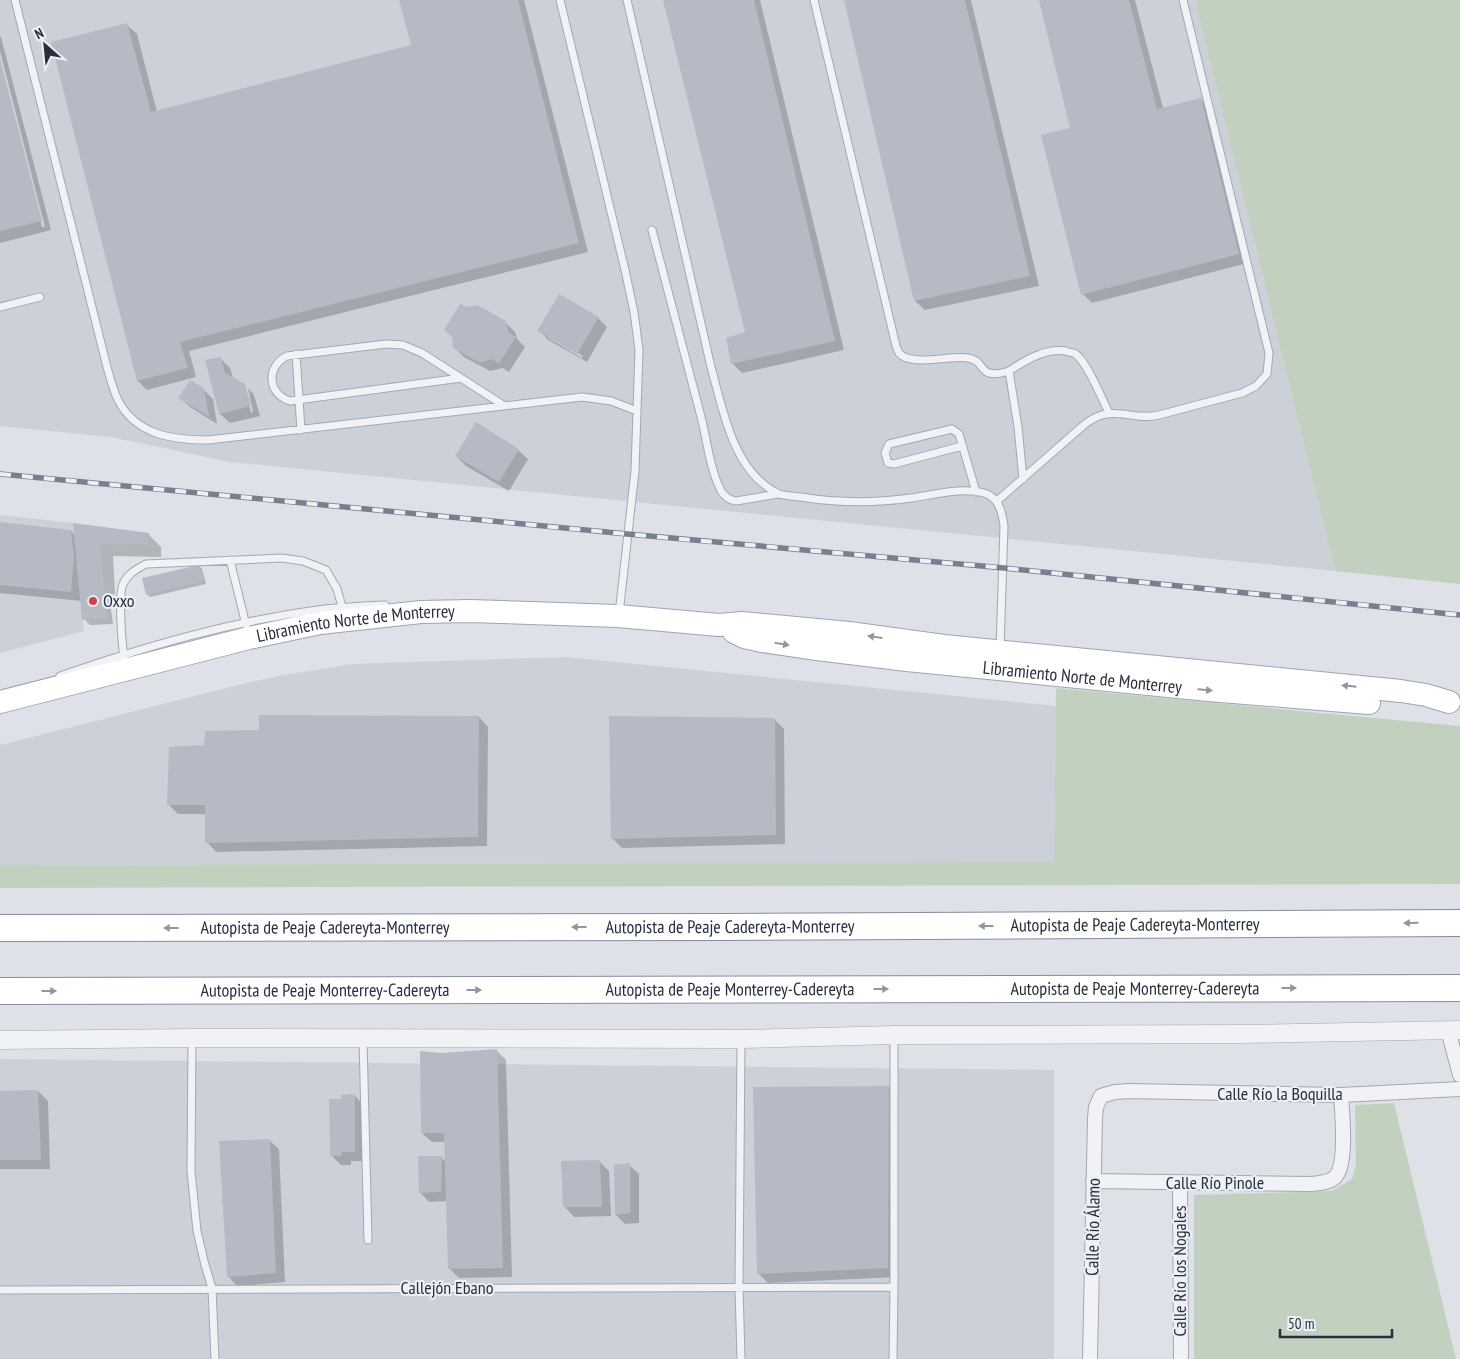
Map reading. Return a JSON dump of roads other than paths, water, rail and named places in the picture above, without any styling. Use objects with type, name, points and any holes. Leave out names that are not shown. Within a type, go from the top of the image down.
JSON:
[{"type":"highway","name":"Autopista de Peaje Cadereyta-Monterrey","points":[[0,928],[1101,926],[1460,923]]},
{"type":"highway","name":"Autopista de Peaje Monterrey-Cadereyta","points":[[0,992],[1460,988]]},
{"type":"main road","name":"Libramiento Norte de Monterrey","points":[[0,702],[125,662],[247,630],[320,623],[343,614],[470,611],[618,616],[719,625],[742,623],[849,633],[1000,652],[1401,691],[1455,702]]},
{"type":"main road","name":"Libramiento Norte de Monterrey","points":[[719,625],[744,637],[762,641],[860,654],[1156,685],[1363,703],[1455,702]]},
{"type":"main road","points":[[860,654],[977,655],[1000,652],[1030,663],[1116,674],[1156,685]]},
{"type":"street","points":[[0,1040],[192,1038],[741,1039],[894,1035],[1229,1034],[1454,1030],[1460,1075]]},
{"type":"street","name":"Calle Río la Boquilla","points":[[1101,1096],[1129,1091],[1341,1095],[1460,1090]]},
{"type":"street","name":"Calle Río Pinole","points":[[1093,1182],[1312,1184],[1335,1178],[1340,1168],[1343,1152],[1341,1095]]},
{"type":"street","name":"Calle Río Álamo","points":[[1090,1359],[1096,1107],[1101,1096]]},
{"type":"street","name":"Calle Río los Nogales","points":[[1180,1183],[1181,1359]]},
{"type":"lane","points":[[15,0],[107,368],[118,400],[126,414],[138,425],[151,432],[187,440],[208,440],[582,397],[611,402],[637,411]]},
{"type":"lane","points":[[560,0],[625,270],[634,312],[639,350],[635,471],[618,616]]},
{"type":"lane","points":[[627,0],[698,312],[723,410],[732,439],[742,458],[752,473],[765,486],[778,494]]},
{"type":"lane","points":[[814,0],[899,353],[907,359],[919,360],[966,357],[974,360],[987,373],[997,374],[1009,371],[1043,353],[1061,351],[1074,353],[1084,362],[1108,413]]},
{"type":"lane","points":[[996,501],[1085,424],[1096,418],[1108,413],[1151,417],[1160,415],[1242,393],[1256,386],[1267,374],[1269,354],[1182,0]]},
{"type":"lane","points":[[652,230],[714,469],[725,496],[730,500],[736,501],[778,494],[855,502],[895,500],[943,493],[976,492],[987,494],[996,501],[1004,526],[1000,652]]},
{"type":"lane","points":[[0,307],[40,297]]},
{"type":"lane","points":[[461,378],[290,401],[282,399],[277,394],[272,381],[272,373],[276,364],[281,359],[296,354],[386,344],[403,345],[422,352],[503,405]]},
{"type":"lane","points":[[296,354],[301,430]]},
{"type":"lane","points":[[1009,371],[1018,428],[1023,479]]},
{"type":"lane","points":[[962,446],[894,464],[888,463],[885,453],[889,444],[952,429],[959,434],[976,492]]},
{"type":"lane","points":[[54,678],[125,662],[121,601],[123,584],[132,571],[146,564],[282,558],[303,562],[326,570],[337,589],[343,614],[391,604]]},
{"type":"lane","points":[[230,560],[247,630]]},
{"type":"lane","points":[[418,605],[470,611]]},
{"type":"lane","points":[[0,697],[29,687]]},
{"type":"lane","points":[[893,1359],[894,1035]]},
{"type":"lane","points":[[192,1038],[191,1171],[198,1230],[212,1288],[216,1359]]},
{"type":"lane","points":[[363,1038],[368,1240]]},
{"type":"lane","points":[[741,1039],[739,1287],[741,1359]]},
{"type":"lane","name":"Callejón Ebano","points":[[0,1290],[894,1287]]},
{"type":"railway","points":[[0,474],[1004,568],[1460,615]]},
{"type":"place","name":"Oxxo","points":[[93,601]]}]
